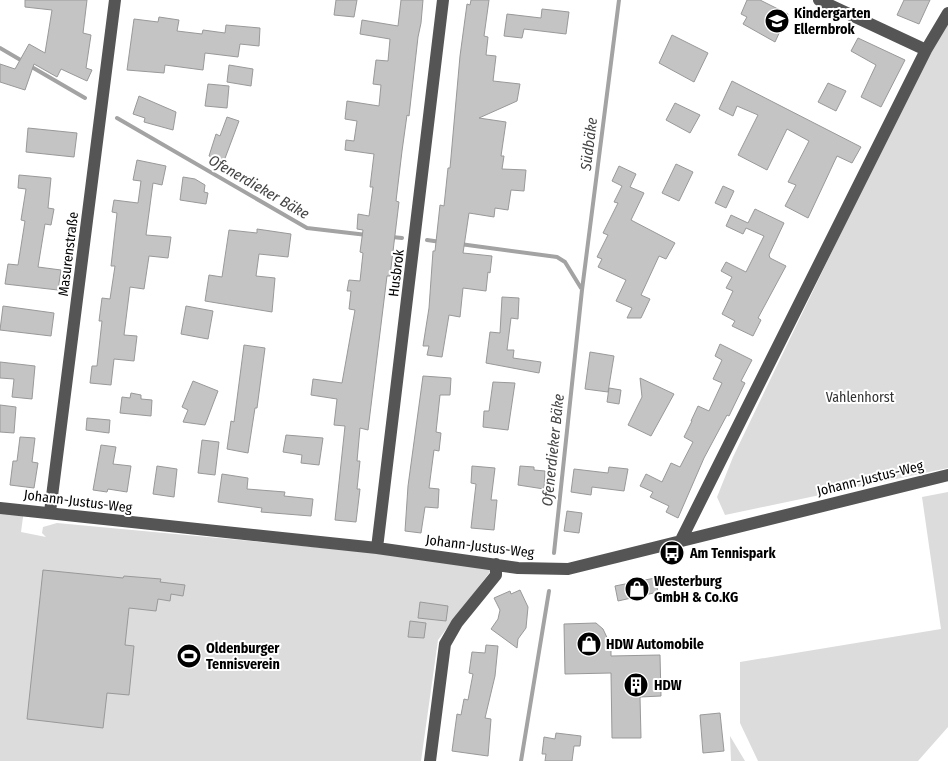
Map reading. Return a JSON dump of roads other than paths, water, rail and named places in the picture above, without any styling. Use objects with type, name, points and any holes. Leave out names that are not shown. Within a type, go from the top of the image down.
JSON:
[{"type":"street","name":"Masurenstraße","points":[[50,512],[115,0]]},
{"type":"street","name":"Husbrok","points":[[377,548],[444,0]]},
{"type":"street","points":[[819,0],[926,50]]},
{"type":"street","points":[[681,540],[926,50],[948,13]]},
{"type":"street","name":"Johann-Justus-Weg","points":[[0,508],[377,548],[496,564],[568,569],[948,475]]},
{"type":"street","points":[[430,761],[444,644],[457,623],[496,575],[496,564]]},
{"type":"waterway","name":"Südbäke","points":[[554,553],[582,290],[619,0]]},
{"type":"waterway","name":"Ofenerdieker Bäke","points":[[0,48],[24,62]]},
{"type":"waterway","name":"Ofenerdieker Bäke","points":[[30,66],[85,98]]},
{"type":"waterway","name":"Ofenerdieker Bäke","points":[[117,118],[307,228],[367,235]]},
{"type":"waterway","name":"Ofenerdieker Bäke","points":[[392,237],[402,238]]},
{"type":"waterway","points":[[427,240],[441,242]]},
{"type":"waterway","points":[[460,244],[557,257],[565,262],[581,288]]},
{"type":"waterway","name":"Ofenerdieker Bäke","points":[[521,761],[549,591]]},
{"type":"place","name":"Kindergarten Ellernbrok","points":[[777,21]]},
{"type":"place","name":"Am Tennispark","points":[[672,553]]},
{"type":"place","name":"Westerburg GmbH & Co.KG","points":[[637,589]]},
{"type":"place","name":"HDW Automobile","points":[[589,644]]},
{"type":"place","name":"Oldenburger Tennisverein","points":[[189,656]]},
{"type":"place","name":"HDW","points":[[636,685]]},
{"type":"park label","name":"Vahlenhorst","points":[[860,397]]}]
